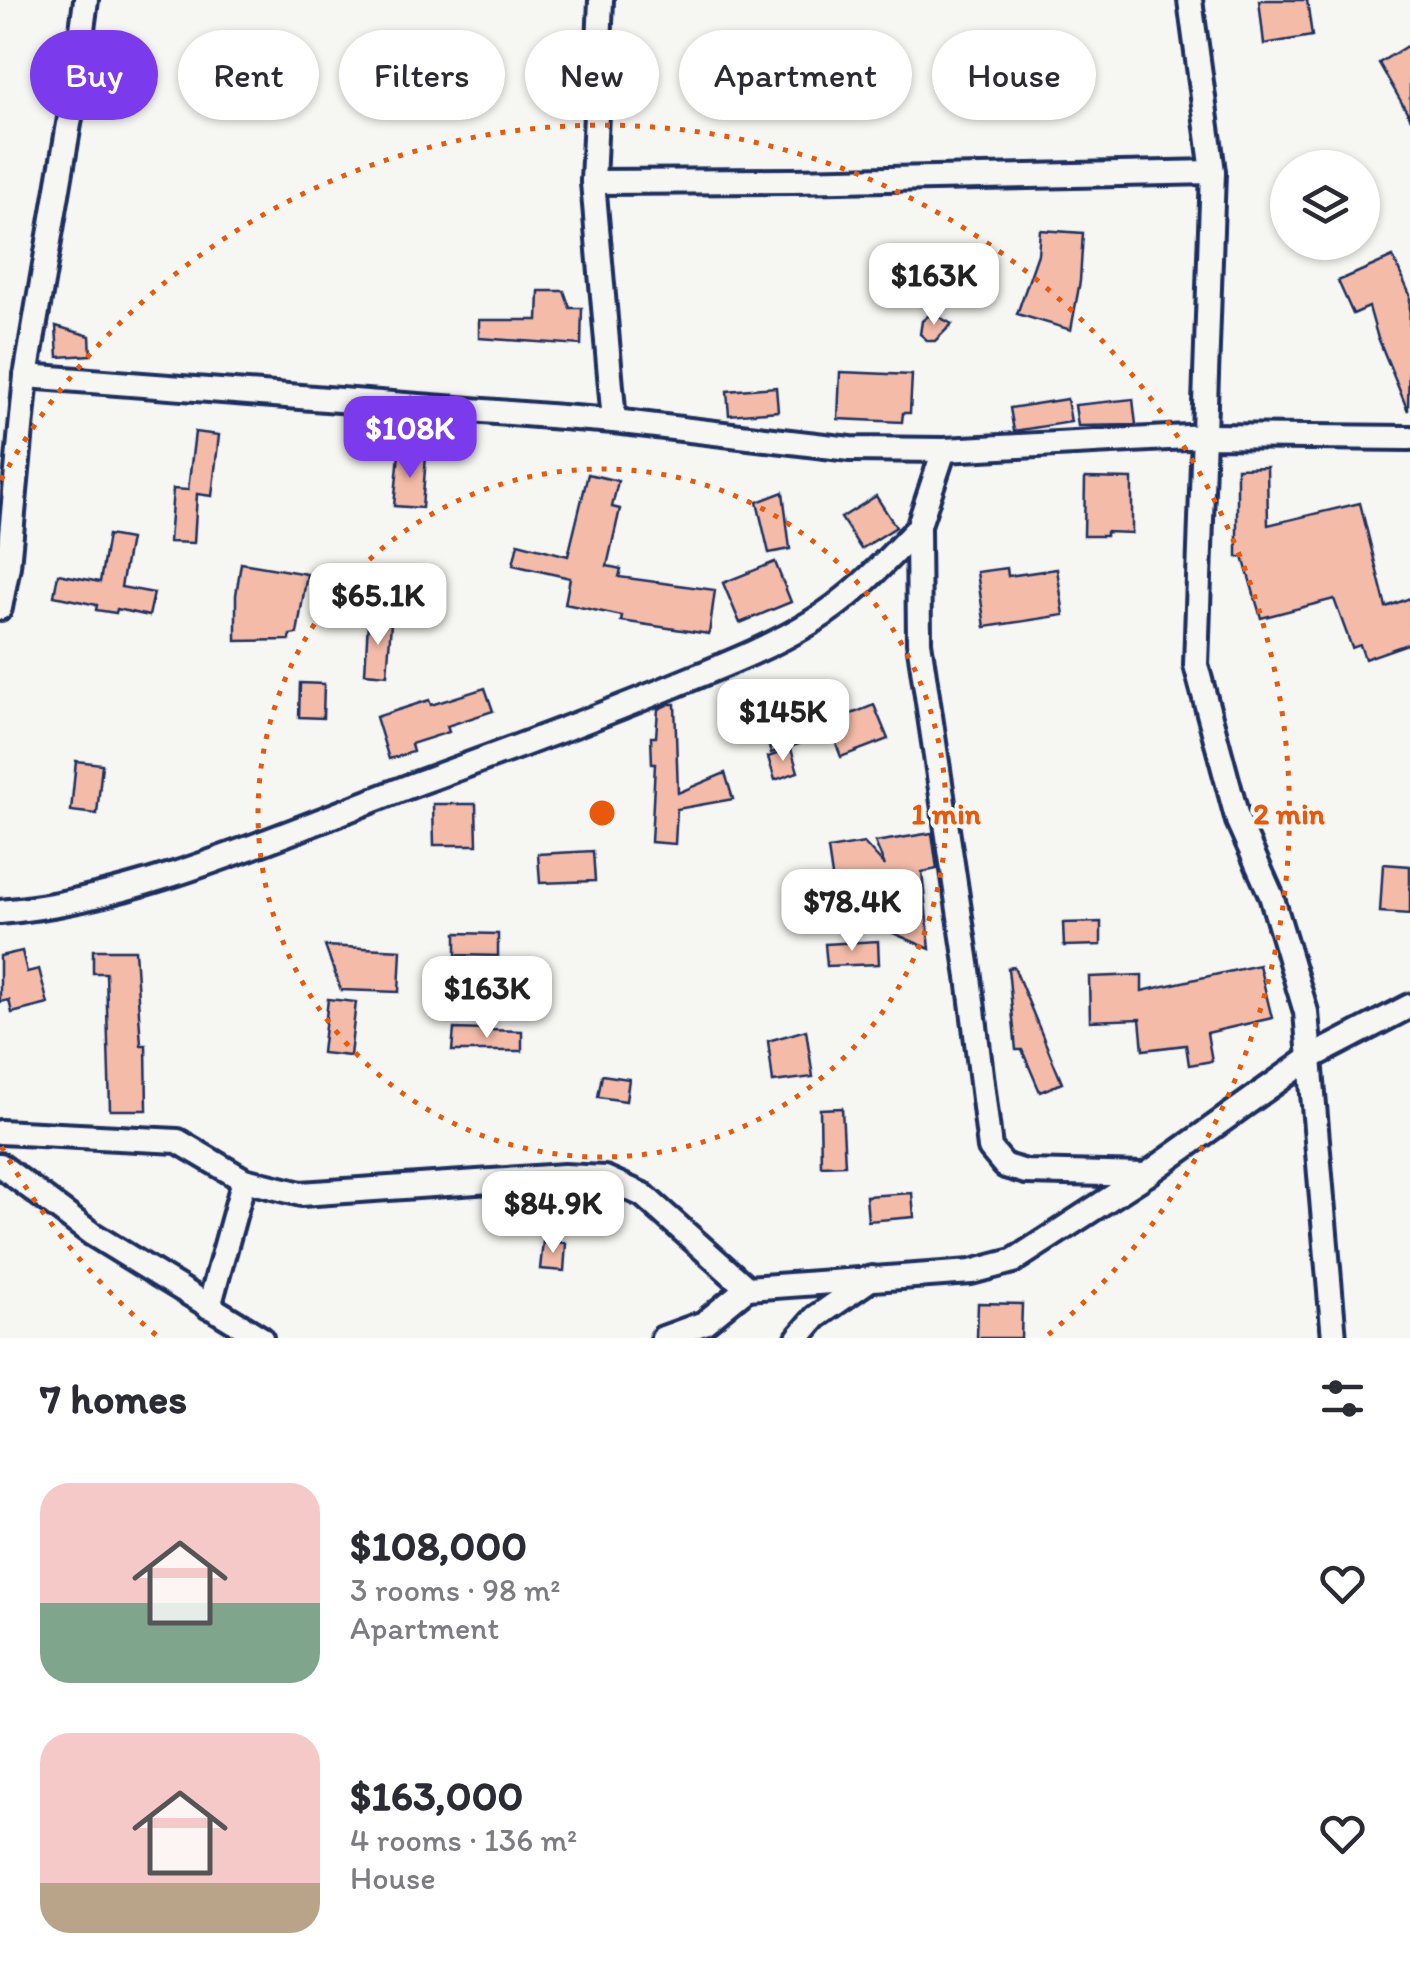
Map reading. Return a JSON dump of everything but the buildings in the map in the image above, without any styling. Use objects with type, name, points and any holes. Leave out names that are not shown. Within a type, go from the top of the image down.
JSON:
[{"type":"street","points":[[0,608],[8,566],[26,376],[86,0]]},
{"type":"street","points":[[602,0],[593,182],[614,421]]},
{"type":"street","points":[[1190,0],[1213,172],[1196,665],[1238,821],[1271,895],[1301,996],[1310,1058],[1334,1338]]},
{"type":"street","points":[[593,182],[793,182],[1213,172]]},
{"type":"street","points":[[26,376],[614,421],[850,449],[944,450],[1206,436],[1410,438]]},
{"type":"street","points":[[944,450],[918,528],[919,642],[970,977],[990,1148],[1005,1166],[1026,1172],[1146,1175]]},
{"type":"street","points":[[0,912],[41,909],[98,897],[180,871],[587,721],[741,658],[812,622],[860,586],[918,528]]},
{"type":"street","points":[[663,1338],[704,1323],[747,1288],[971,1272],[1013,1261],[1146,1175],[1310,1058],[1410,1006]]},
{"type":"street","points":[[0,1132],[178,1141],[244,1180],[300,1194],[564,1176],[605,1178],[643,1195],[747,1288]]},
{"type":"street","points":[[0,1165],[92,1234],[262,1338]]},
{"type":"street","points":[[209,1307],[244,1180]]},
{"type":"street","points":[[798,1338],[816,1317],[875,1276]]}]
